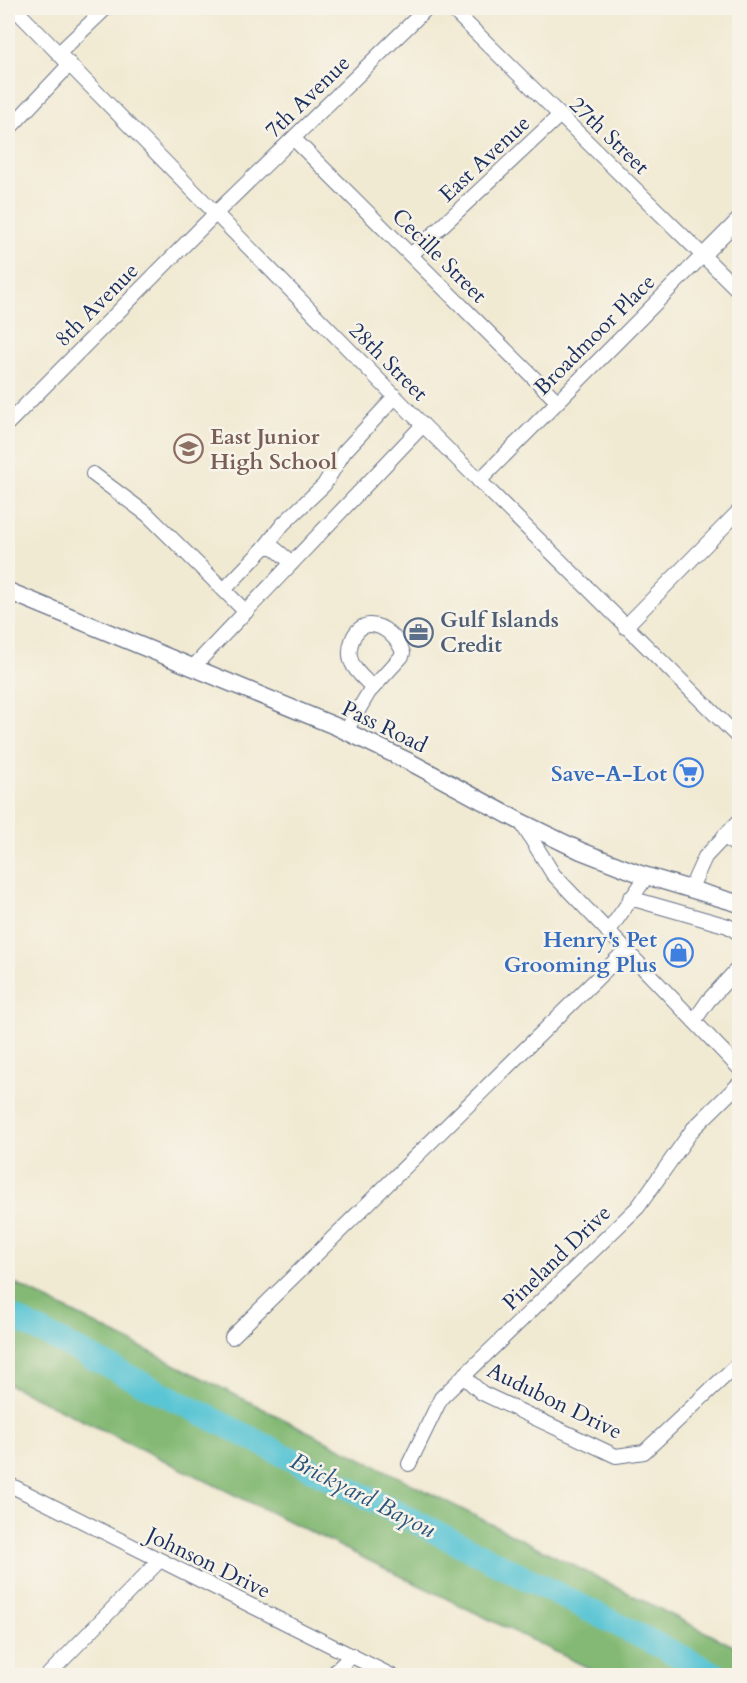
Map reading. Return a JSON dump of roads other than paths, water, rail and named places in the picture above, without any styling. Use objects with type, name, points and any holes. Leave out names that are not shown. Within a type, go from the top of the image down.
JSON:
[{"type":"main road","name":"Pass Road","points":[[8,591],[194,666],[346,731],[581,851],[646,876],[740,904]]},
{"type":"street","name":"28th Street","points":[[14,8],[395,398],[740,739]]},
{"type":"street","points":[[59,53],[106,8]]},
{"type":"street","name":"7th Avenue","points":[[215,214],[427,8]]},
{"type":"street","name":"27th Street","points":[[451,8],[740,292]]},
{"type":"street","points":[[8,130],[70,64]]},
{"type":"street","name":"East Avenue","points":[[411,255],[559,116]]},
{"type":"street","name":"Cecille Street","points":[[294,139],[557,401]]},
{"type":"street","name":"8th Avenue","points":[[8,423],[215,214]]},
{"type":"street","name":"Broadmoor Place","points":[[479,481],[740,218]]},
{"type":"street","points":[[224,590],[265,547],[283,524],[324,485],[344,452],[395,398]]},
{"type":"street","points":[[194,666],[423,425]]},
{"type":"street","points":[[93,474],[148,515],[246,612]]},
{"type":"street","points":[[625,627],[740,510]]},
{"type":"street","points":[[265,547],[273,547],[291,563]]},
{"type":"street","points":[[346,731],[373,688],[403,653],[395,638],[381,628],[369,624],[362,627],[356,634],[350,645],[349,656],[352,665],[373,688]]},
{"type":"street","points":[[690,890],[705,857],[740,820]]},
{"type":"street","points":[[521,822],[553,874],[740,1069]]},
{"type":"street","points":[[724,836],[740,849]]},
{"type":"street","points":[[608,932],[646,876]]},
{"type":"street","points":[[703,918],[709,896]]},
{"type":"street","points":[[630,898],[728,926],[740,934]]},
{"type":"street","points":[[232,1337],[626,950]]},
{"type":"street","points":[[693,1021],[740,966]]},
{"type":"street","name":"Pineland Drive","points":[[409,1464],[441,1398],[638,1207],[693,1129],[740,1083]]},
{"type":"street","name":"Audubon Drive","points":[[463,1376],[482,1393],[616,1456],[644,1452],[740,1362]]},
{"type":"street","name":"Johnson Drive","points":[[8,1484],[392,1676]]},
{"type":"street","points":[[47,1676],[159,1561]]},
{"type":"street","points":[[332,1676],[352,1655]]},
{"type":"waterway","name":"Brickyard Bayou","points":[[8,1315],[719,1676]]},
{"type":"place","name":"East Junior High School","points":[[189,449]]},
{"type":"place","name":"Gulf Islands Credit","points":[[419,632]]},
{"type":"place","name":"Save-A-Lot","points":[[688,773]]},
{"type":"place","name":"Henry's Pet Grooming Plus","points":[[678,952]]}]
